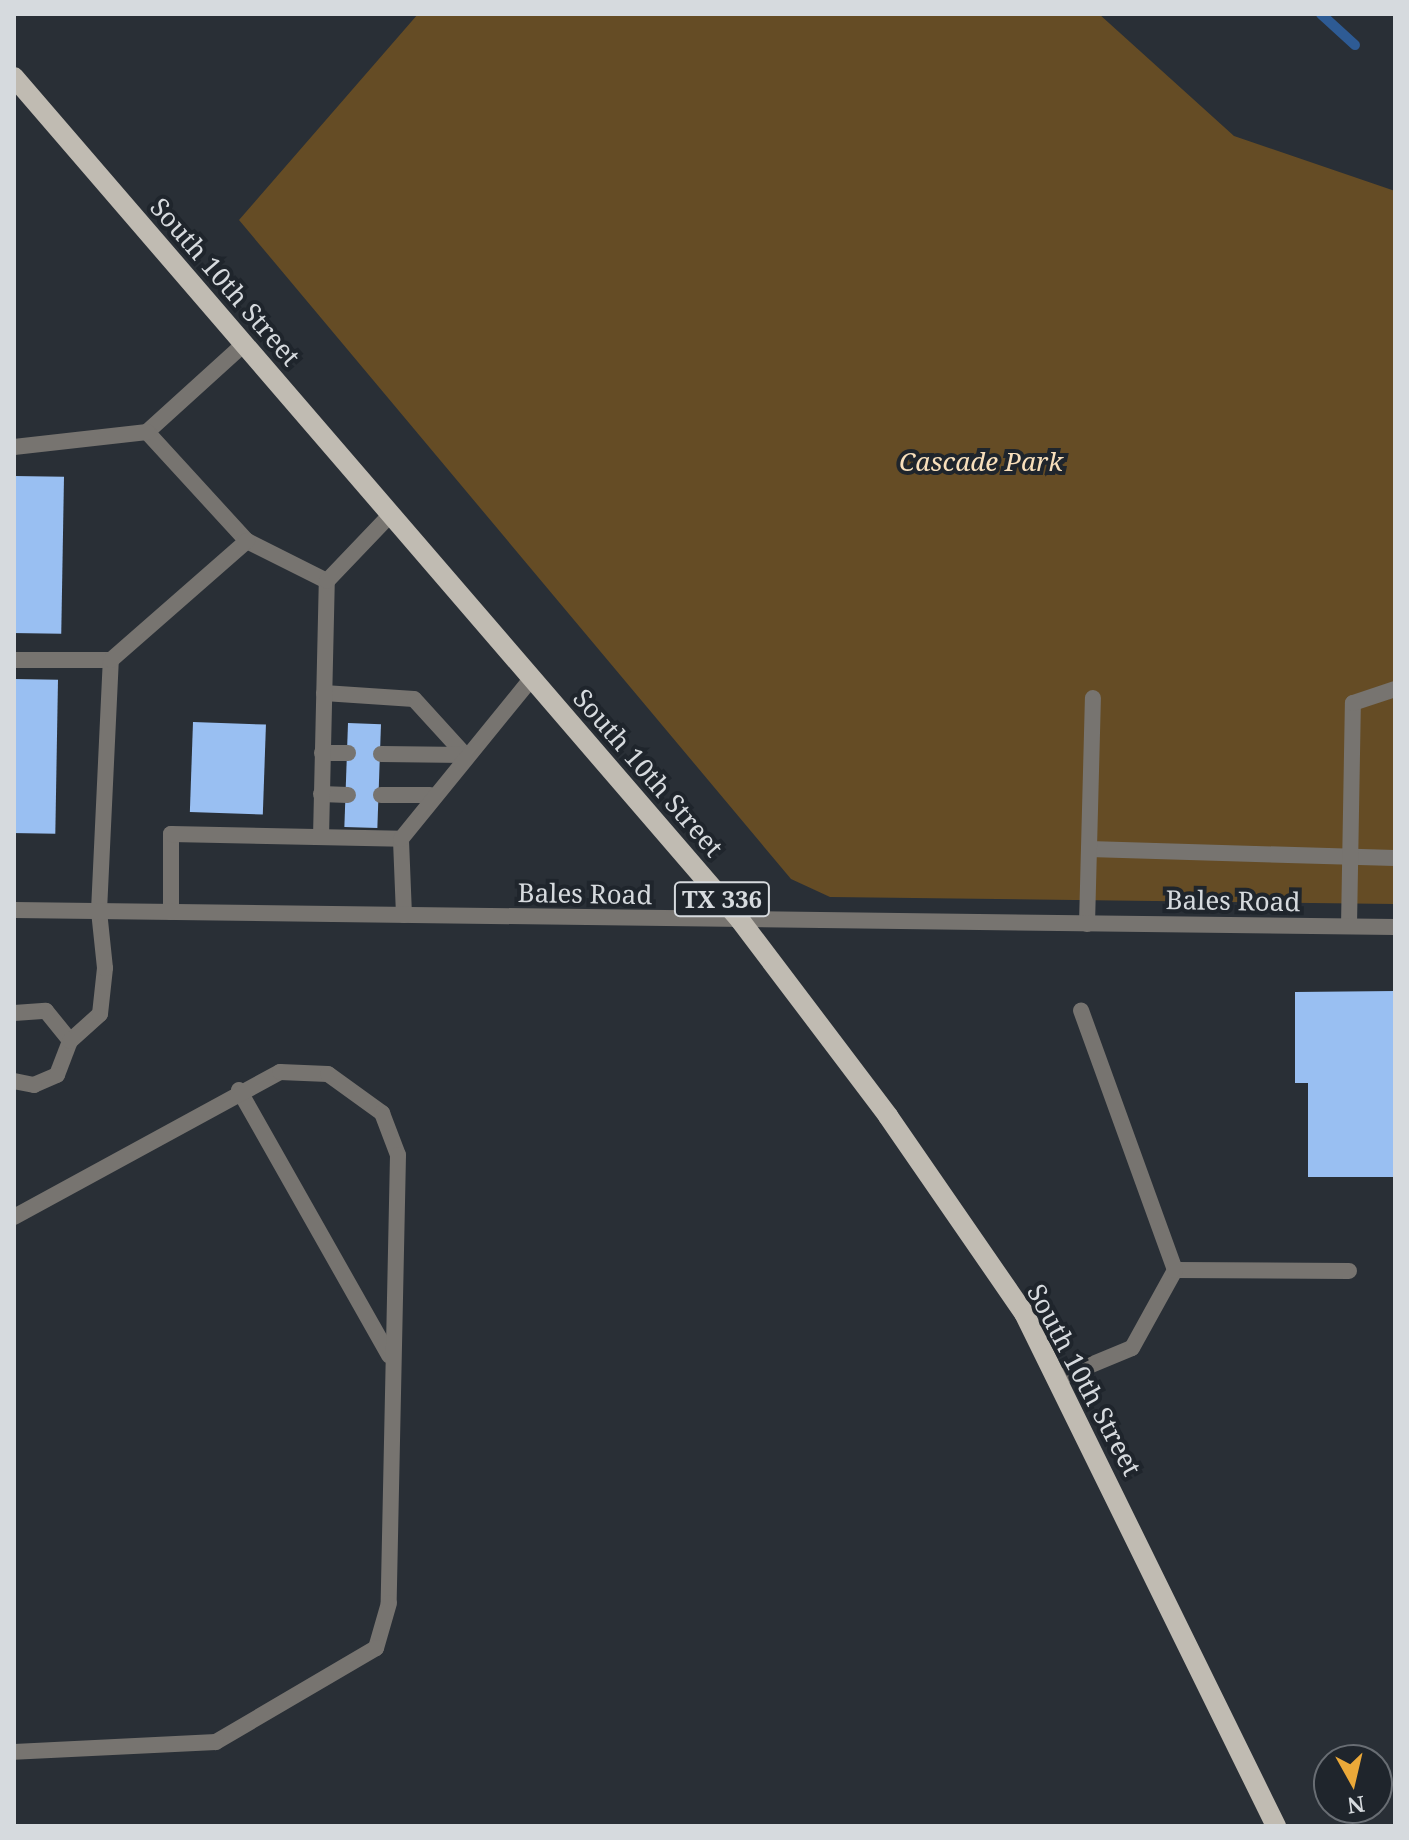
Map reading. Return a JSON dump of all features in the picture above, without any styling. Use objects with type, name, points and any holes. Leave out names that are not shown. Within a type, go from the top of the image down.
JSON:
[{"type":"main road","name":"South 10th Street","points":[[14,77],[740,920],[970,1234],[1024,1313],[1276,1826]]},
{"type":"street","points":[[14,447],[147,432],[244,344]]},
{"type":"street","points":[[147,432],[247,541],[327,581]]},
{"type":"street","points":[[321,837],[327,581],[391,514]]},
{"type":"street","points":[[14,660],[111,660],[247,541]]},
{"type":"street","points":[[14,1081],[34,1085],[57,1075],[70,1041],[100,1014],[105,968],[99,911],[111,660]]},
{"type":"street","points":[[404,915],[401,839],[430,795],[532,678]]},
{"type":"street","points":[[1349,926],[1353,703],[1395,689]]},
{"type":"street","points":[[324,693],[414,699],[465,755]]},
{"type":"street","points":[[1087,924],[1093,698]]},
{"type":"street","points":[[322,753],[348,753]]},
{"type":"street","points":[[381,754],[465,755]]},
{"type":"street","points":[[321,794],[348,795]]},
{"type":"street","points":[[381,795],[430,795]]},
{"type":"street","points":[[171,912],[171,834],[401,839]]},
{"type":"street","points":[[1089,849],[1395,858]]},
{"type":"street","name":"Bales Road","points":[[14,910],[1395,927]]},
{"type":"street","points":[[1057,1379],[1132,1348],[1175,1270],[1081,1010]]},
{"type":"street","points":[[14,1013],[46,1011],[70,1041]]},
{"type":"street","points":[[14,1217],[239,1090],[280,1072],[328,1074],[382,1113],[398,1155],[390,1357],[389,1603],[376,1648],[216,1742],[16,1747]]},
{"type":"street","points":[[239,1090],[390,1357]]},
{"type":"street","points":[[1175,1270],[1349,1271]]},
{"type":"green space","name":"Cascade Park","points":[[418,14],[1099,14],[1234,136],[1395,191],[1395,904],[830,897],[791,879],[239,220]]},
{"type":"building","points":[[14,476],[64,477],[61,634],[14,633]]},
{"type":"building","points":[[14,679],[58,680],[55,834],[14,833]]},
{"type":"building","points":[[193,722],[266,725],[263,814],[190,812]]},
{"type":"building","points":[[348,723],[381,724],[377,828],[344,827]]},
{"type":"building","points":[[1395,991],[1395,1177],[1308,1177],[1308,1083],[1295,1083],[1295,992]]},
{"type":"waterway","points":[[1321,14],[1355,45]]}]
